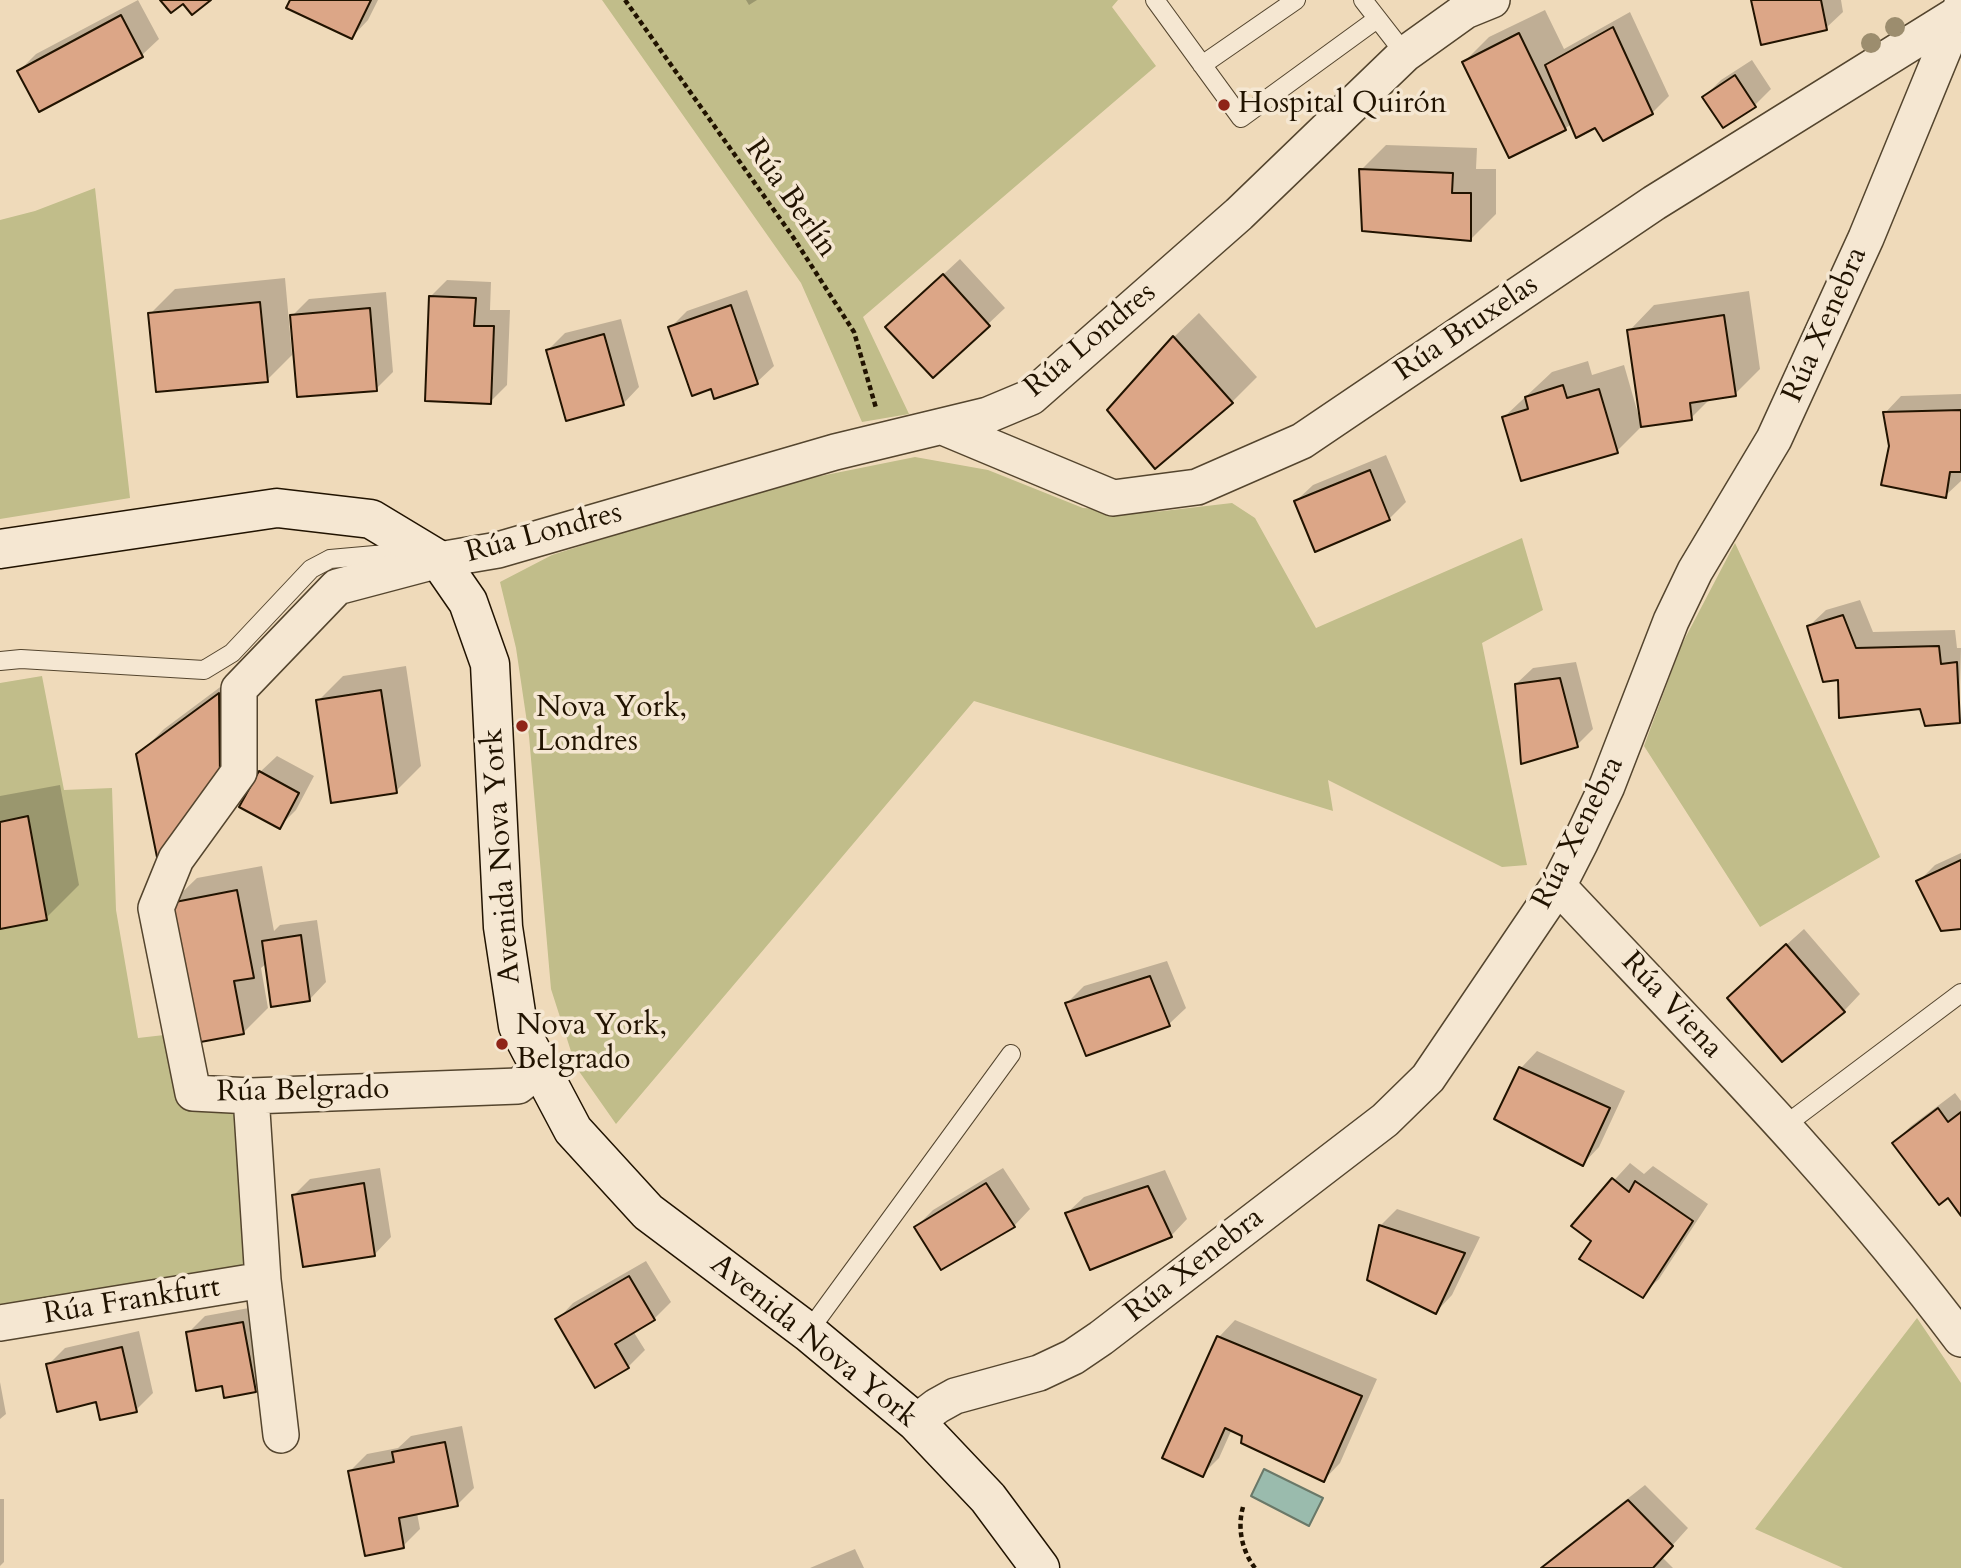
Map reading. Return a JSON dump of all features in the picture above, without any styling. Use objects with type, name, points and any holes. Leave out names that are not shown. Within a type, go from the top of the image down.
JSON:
[{"type":"main road","name":"Avenida Nova York","points":[[0,549],[277,508],[371,519],[439,560],[468,602],[490,664],[503,927],[518,1026],[573,1130],[648,1212],[808,1332],[916,1422],[988,1498],[1040,1568]]},
{"type":"street","name":"Rúa Londres","points":[[439,560],[498,550],[886,440],[988,415],[1031,397],[1239,214],[1405,54],[1465,10],[1492,0]]},
{"type":"street","name":"Rúa Bruxelas","points":[[943,427],[1113,498],[1197,487],[1302,441],[1654,203],[1959,11]]},
{"type":"street","name":"Rúa Xenebra","points":[[916,1422],[955,1396],[1039,1373],[1073,1357],[1385,1120],[1427,1077],[1558,886],[1607,786],[1671,621],[1695,571],[1774,439],[1866,238],[1959,11]]},
{"type":"street","name":"Rúa Belgrado","points":[[439,560],[337,587],[239,689],[239,772],[176,859],[156,908],[193,1093],[251,1096],[518,1086],[540,1069]]},
{"type":"street","name":"Rúa Viena","points":[[1558,886],[1784,1126],[1920,1284],[1961,1339]]},
{"type":"street","name":"Rúa Frankfurt","points":[[251,1096],[263,1280],[281,1435]]},
{"type":"street","name":"Rúa Frankfurt","points":[[0,1323],[263,1280]]},
{"type":"lane","points":[[1155,0],[1241,118],[1377,19]]},
{"type":"lane","points":[[1202,65],[1296,0]]},
{"type":"lane","points":[[1363,0],[1405,54]]},
{"type":"lane","points":[[0,661],[21,659],[204,670],[232,653],[311,569],[330,559],[386,554],[401,537]]},
{"type":"lane","points":[[1784,1126],[1961,993]]},
{"type":"lane","points":[[808,1332],[1011,1055]]},
{"type":"path","name":"Rúa Berlín","points":[[625,0],[793,237],[854,332],[886,440]]},
{"type":"path","points":[[1242,1507],[1239,1521],[1241,1535],[1250,1562],[1255,1568]]},
{"type":"shaded area","points":[[602,0],[1118,0],[1112,7],[1156,66],[863,317],[909,414],[862,422],[801,283]]},
{"type":"shaded area","points":[[95,188],[130,498],[0,519],[0,220],[35,211]]},
{"type":"shaded area","points":[[915,457],[988,470],[1083,508],[1155,512],[1232,503],[1255,518],[1316,628],[1522,538],[1543,610],[1482,643],[1527,865],[1502,867],[1328,780],[1333,811],[974,701],[616,1124],[576,1067],[551,989],[529,736],[516,648],[500,582],[552,555],[771,486]]},
{"type":"shaded area","points":[[1735,543],[1880,857],[1760,927],[1644,746],[1681,646]]},
{"type":"shaded area","points":[[42,676],[64,790],[112,788],[116,910],[138,1038],[173,1034],[182,1080],[235,1107],[249,1264],[0,1316],[0,929],[47,919],[28,817],[0,822],[0,683]]},
{"type":"shaded area","points":[[1917,1318],[1961,1383],[1961,1568],[1843,1568],[1755,1529]]},
{"type":"shaded area","points":[[1264,1469],[1323,1498],[1309,1526],[1251,1496]]},
{"type":"building","points":[[160,0],[211,0],[192,15],[183,4],[171,13]]},
{"type":"building","points":[[290,0],[371,0],[352,39],[286,8]]},
{"type":"building","points":[[1751,0],[1821,0],[1827,30],[1761,45]]},
{"type":"building","points":[[121,15],[143,57],[39,112],[17,71]]},
{"type":"building","points":[[1613,27],[1653,114],[1603,141],[1595,128],[1576,138],[1545,65]]},
{"type":"building","points":[[1519,33],[1566,130],[1509,158],[1462,62]]},
{"type":"building","points":[[1735,75],[1756,107],[1723,128],[1702,97]]},
{"type":"building","points":[[1359,169],[1453,173],[1452,193],[1471,193],[1471,241],[1362,231]]},
{"type":"building","points":[[943,274],[990,326],[933,378],[885,327]]},
{"type":"building","points":[[429,296],[476,298],[474,326],[494,326],[491,404],[425,401]]},
{"type":"building","points":[[260,302],[268,382],[156,392],[148,313]]},
{"type":"building","points":[[731,305],[758,384],[714,399],[711,389],[692,396],[668,327]]},
{"type":"building","points":[[370,308],[377,391],[297,397],[290,315]]},
{"type":"building","points":[[1724,315],[1736,396],[1690,403],[1692,420],[1641,427],[1627,330]]},
{"type":"building","points":[[604,334],[624,405],[566,421],[546,350]]},
{"type":"building","points":[[1173,336],[1233,403],[1155,469],[1107,410]]},
{"type":"building","points":[[1563,385],[1567,398],[1599,389],[1618,453],[1521,481],[1502,417],[1528,409],[1525,397]]},
{"type":"building","points":[[1961,410],[1961,472],[1950,472],[1946,498],[1881,485],[1889,446],[1883,412]]},
{"type":"building","points":[[1370,470],[1390,520],[1315,552],[1294,501]]},
{"type":"building","points":[[1843,615],[1856,648],[1939,646],[1941,664],[1957,662],[1960,723],[1925,726],[1920,709],[1839,718],[1838,680],[1823,682],[1807,626]]},
{"type":"building","points":[[1560,678],[1578,747],[1521,764],[1515,684]]},
{"type":"building","points":[[381,690],[397,793],[331,803],[316,700]]},
{"type":"building","points":[[219,693],[220,777],[158,862],[136,754]]},
{"type":"building","points":[[259,771],[299,793],[280,829],[239,807]]},
{"type":"building","points":[[28,816],[47,920],[0,929],[0,822]]},
{"type":"building","points":[[1961,860],[1961,929],[1941,931],[1916,881]]},
{"type":"building","points":[[237,890],[254,978],[234,981],[244,1034],[195,1043],[170,903]]},
{"type":"building","points":[[301,935],[310,1001],[271,1007],[262,941]]},
{"type":"building","points":[[1786,944],[1845,1012],[1782,1062],[1727,998]]},
{"type":"building","points":[[1150,976],[1170,1026],[1086,1056],[1065,1003]]},
{"type":"building","points":[[1519,1067],[1610,1108],[1583,1166],[1494,1119]]},
{"type":"building","points":[[1938,1108],[1948,1122],[1961,1112],[1961,1216],[1948,1198],[1939,1205],[1892,1143]]},
{"type":"building","points":[[1612,1178],[1629,1192],[1635,1181],[1693,1221],[1643,1298],[1579,1259],[1591,1241],[1571,1226]]},
{"type":"building","points":[[364,1183],[375,1256],[303,1267],[292,1195]]},
{"type":"building","points":[[986,1183],[1015,1227],[941,1270],[914,1227]]},
{"type":"building","points":[[1148,1186],[1172,1237],[1090,1270],[1065,1213]]},
{"type":"building","points":[[1379,1225],[1465,1253],[1436,1314],[1367,1280]]},
{"type":"building","points":[[629,1276],[655,1320],[615,1344],[629,1368],[595,1388],[555,1319]]},
{"type":"building","points":[[243,1322],[256,1392],[224,1398],[222,1386],[196,1391],[186,1332]]},
{"type":"building","points":[[1217,1336],[1362,1396],[1324,1482],[1241,1443],[1242,1436],[1225,1428],[1203,1477],[1162,1458]]},
{"type":"building","points":[[122,1347],[137,1412],[100,1420],[96,1402],[57,1412],[46,1364]]},
{"type":"building","points":[[445,1442],[458,1506],[399,1518],[404,1548],[365,1556],[348,1471],[394,1462],[392,1452]]},
{"type":"building","points":[[1628,1500],[1673,1546],[1653,1568],[1541,1568]]},
{"type":"place","name":"Hospital Quirón","points":[[1224,105]]},
{"type":"place","name":"Nova York, Londres","points":[[522,726]]},
{"type":"place","name":"Nova York, Belgrado","points":[[502,1044]]}]
